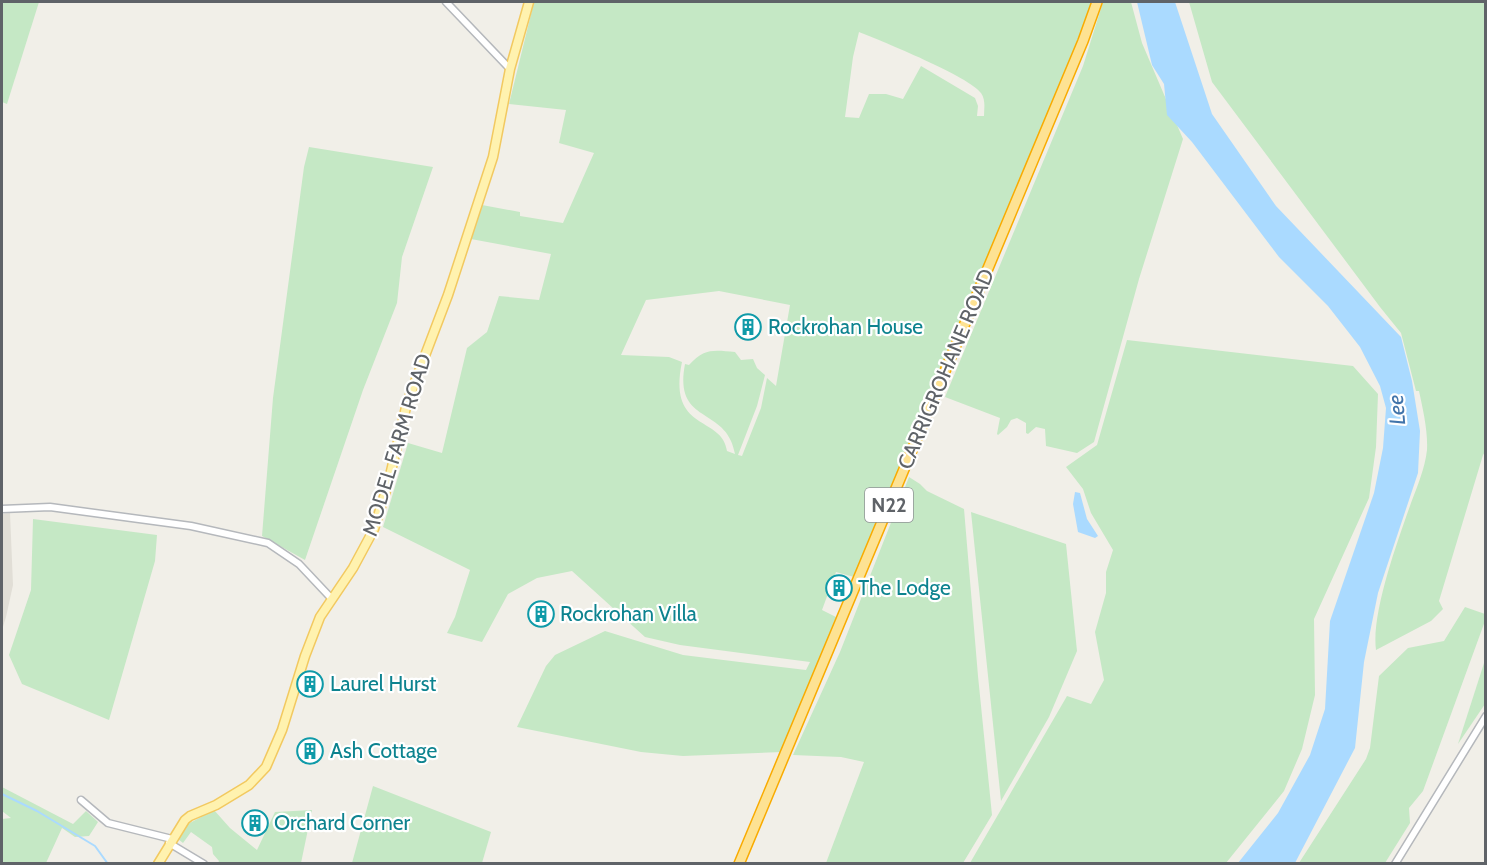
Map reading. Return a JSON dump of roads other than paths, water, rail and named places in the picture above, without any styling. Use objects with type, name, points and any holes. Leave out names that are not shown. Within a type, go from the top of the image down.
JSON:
[{"type":"highway","name":"CARRIGROHANE ROAD","points":[[739,864],[1083,41],[1097,2]]},
{"type":"main road","name":"MODEL FARM ROAD","points":[[158,864],[179,826],[190,816],[216,805],[249,785],[266,767],[282,730],[320,617],[353,568],[374,529],[388,484],[407,403],[448,296],[493,157],[510,69],[529,2]]},
{"type":"street","points":[[446,2],[510,69]]},
{"type":"street","points":[[2,509],[50,507],[190,525],[268,543],[299,564],[331,598]]},
{"type":"street","points":[[1395,864],[1485,716]]},
{"type":"street","points":[[81,800],[108,823],[171,841],[204,864]]},
{"type":"water","name":"Lee","points":[[1137,2],[1175,2],[1212,114],[1276,206],[1401,337],[1412,381],[1420,431],[1418,473],[1378,593],[1364,662],[1355,748],[1295,863],[1238,863],[1278,813],[1310,755],[1325,709],[1330,621],[1374,493],[1383,448],[1386,408],[1380,386],[1360,347],[1328,306],[1279,257],[1192,142],[1167,115],[1164,84],[1152,65]]},
{"type":"water","points":[[1075,492],[1080,493],[1087,519],[1098,536],[1095,538],[1078,532],[1073,504]]},
{"type":"waterway","points":[[2,794],[37,811],[95,846],[108,864]]},
{"type":"place","name":"Rockrohan House","points":[[748,327]]},
{"type":"place","name":"The Lodge","points":[[839,588]]},
{"type":"place","name":"Rockrohan Villa","points":[[541,614]]},
{"type":"place","name":"Laurel Hurst","points":[[310,684]]},
{"type":"place","name":"Ash Cottage","points":[[310,751]]},
{"type":"place","name":"Orchard Corner","points":[[255,823]]}]
